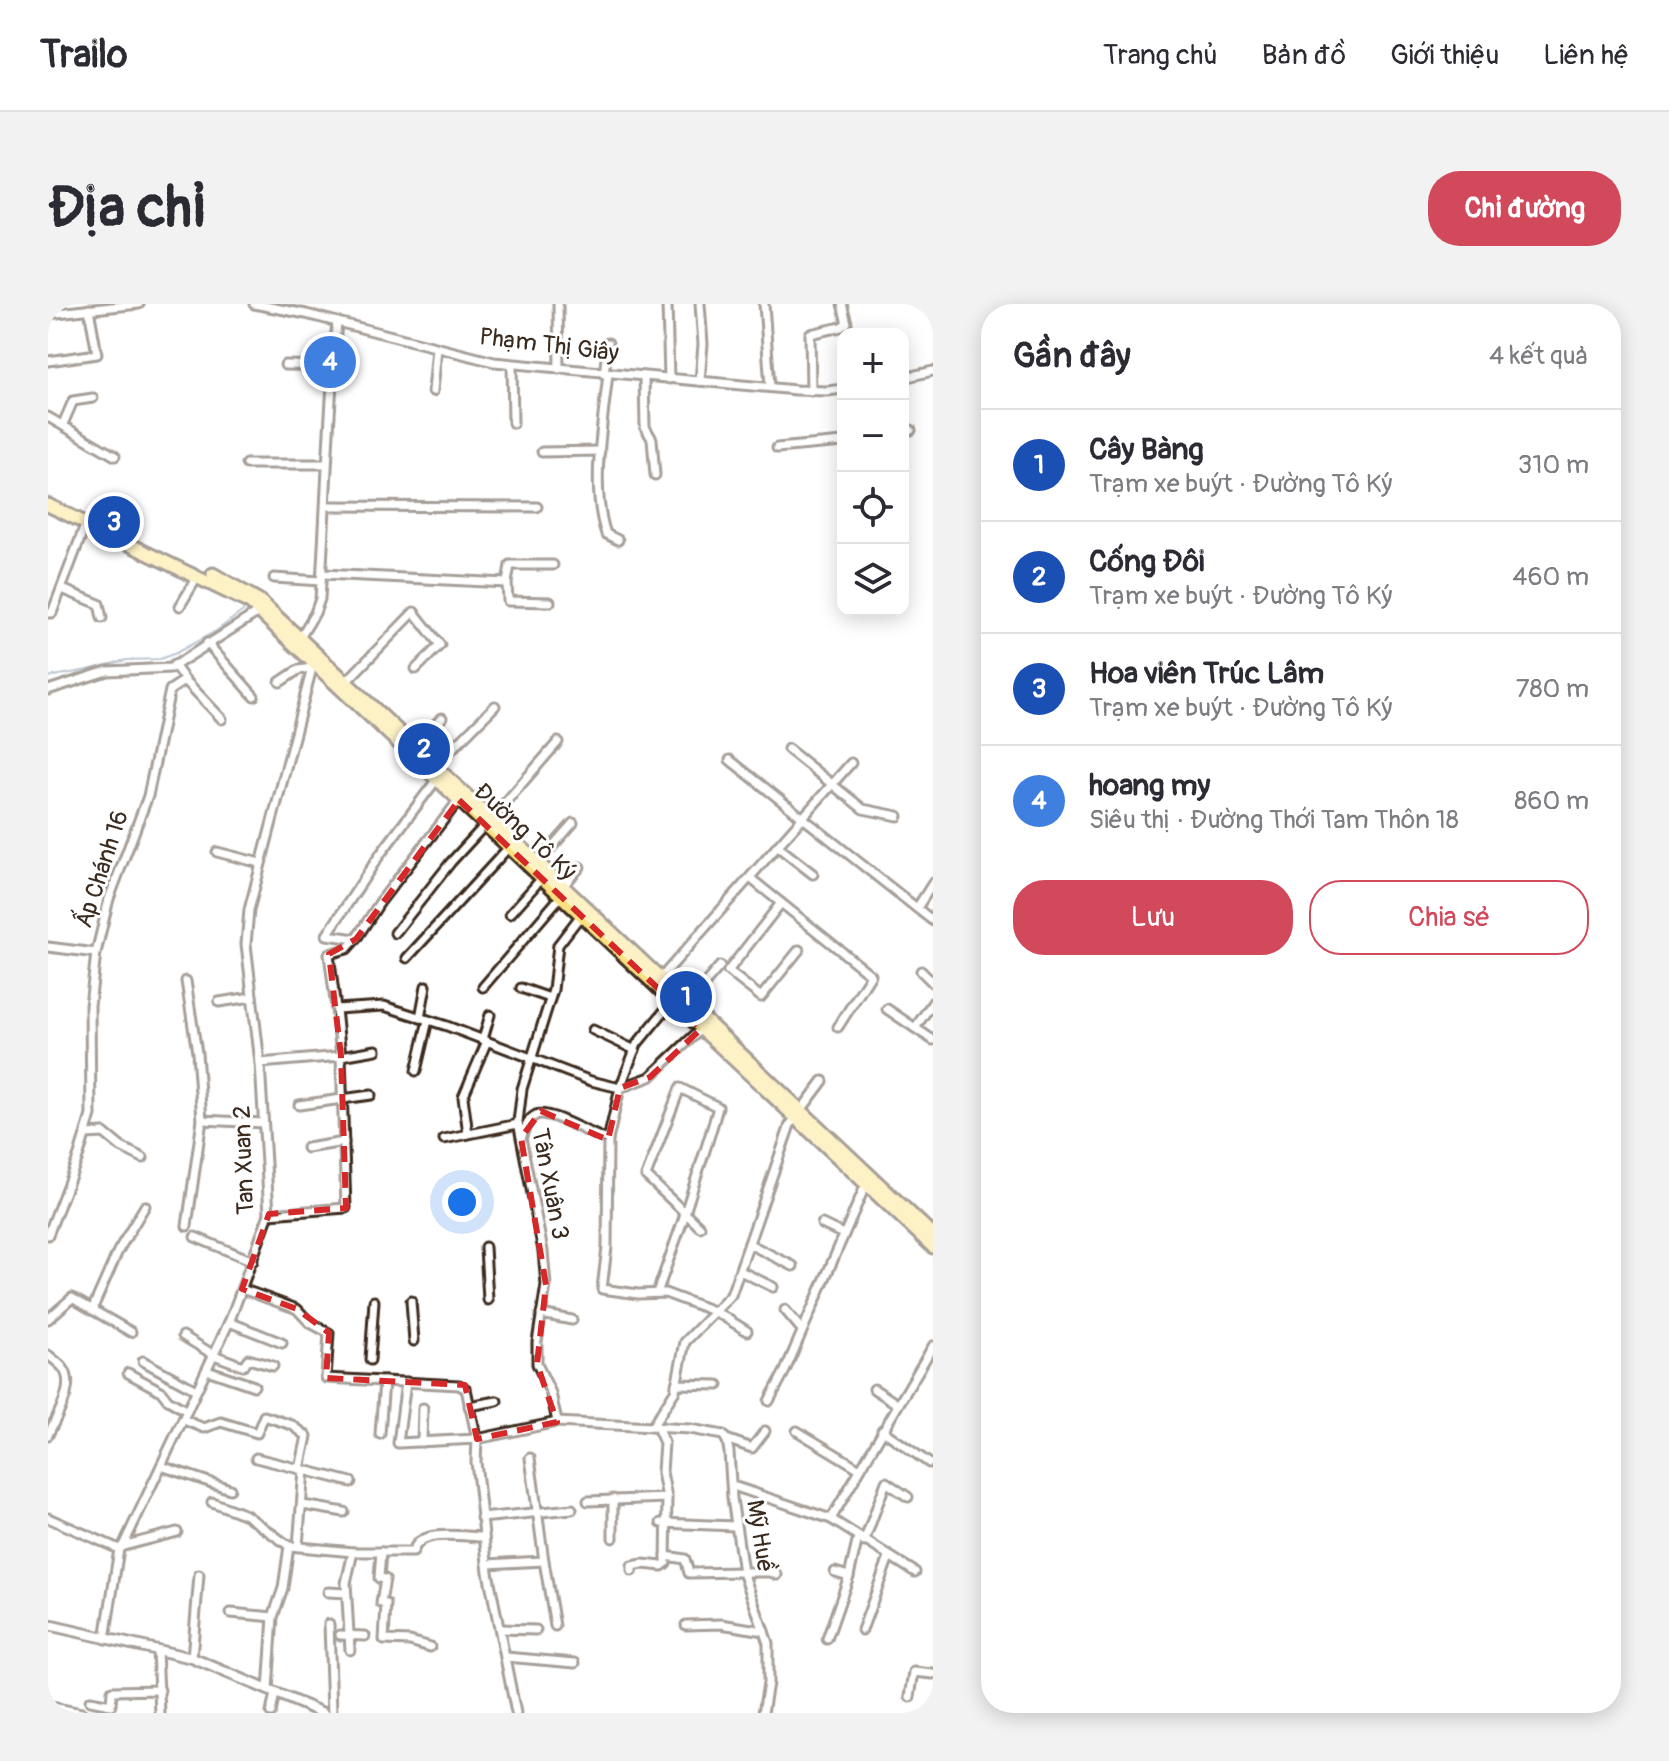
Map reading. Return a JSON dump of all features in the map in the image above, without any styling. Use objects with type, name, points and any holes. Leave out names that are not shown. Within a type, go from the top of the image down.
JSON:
[{"type":"main road","name":"Đường Tô Ký","points":[[48,497],[242,589],[260,601],[316,664],[459,800],[538,863],[581,915],[658,982]]},
{"type":"main road","name":"Đường Tô Ký","points":[[48,505],[242,598],[297,642]]},
{"type":"main road","name":"Đường Tô Ký","points":[[316,664],[346,682],[413,745],[509,847],[542,878],[562,891],[675,998],[701,1029],[931,1230]]},
{"type":"main road","name":"Đường Tô Ký","points":[[675,998],[687,1004],[933,1247]]},
{"type":"street","points":[[49,304],[49,314],[139,304]]},
{"type":"street","name":"Phạm Thị Giây","points":[[254,304],[512,365],[811,391],[837,389]]},
{"type":"street","points":[[306,314],[310,304]]},
{"type":"street","points":[[558,304],[559,369]]},
{"type":"street","points":[[667,304],[669,379]]},
{"type":"street","points":[[700,304],[703,344],[700,381]]},
{"type":"street","points":[[764,304],[770,387]]},
{"type":"street","points":[[811,391],[810,334],[847,323],[842,304]]},
{"type":"street","points":[[48,361],[97,354],[89,309]]},
{"type":"street","points":[[297,642],[320,599],[337,322]]},
{"type":"street","points":[[608,343],[599,515],[606,534],[618,540]]},
{"type":"street","points":[[433,391],[437,348]]},
{"type":"street","points":[[285,365],[333,366]]},
{"type":"street","points":[[512,365],[513,423]]},
{"type":"street","points":[[909,377],[933,371]]},
{"type":"street","points":[[644,377],[645,427],[652,439],[655,475]]},
{"type":"street","points":[[63,424],[73,401],[93,398]]},
{"type":"street","points":[[48,417],[115,456]]},
{"type":"street","points":[[777,448],[837,443]]},
{"type":"street","points":[[542,452],[600,451]]},
{"type":"street","points":[[246,464],[326,464]]},
{"type":"street","points":[[327,506],[537,507]]},
{"type":"street","points":[[48,613],[52,613],[52,601],[62,589],[86,523]]},
{"type":"street","points":[[550,602],[508,601],[507,583],[510,565],[553,565]]},
{"type":"street","points":[[180,606],[198,576]]},
{"type":"street","points":[[274,578],[507,583]]},
{"type":"street","points":[[62,589],[99,604],[102,618]]},
{"type":"street","points":[[48,690],[107,671],[146,670],[174,665],[260,611]]},
{"type":"street","points":[[346,682],[414,612],[440,645],[416,669]]},
{"type":"street","points":[[207,643],[254,696]]},
{"type":"street","points":[[280,682],[298,670],[316,664]]},
{"type":"street","name":"Tan Xuan 2","points":[[105,1639],[121,1547],[229,1322],[269,1214],[260,1063],[246,944],[249,910],[260,863],[316,664]]},
{"type":"street","points":[[174,665],[222,719]]},
{"type":"street","name":"Ấp Chánh 16","points":[[48,1235],[91,1115],[90,1006],[96,953],[109,899],[148,796],[170,690],[185,680]]},
{"type":"street","points":[[435,766],[495,706]]},
{"type":"street","points":[[413,745],[442,718]]},
{"type":"street","points":[[395,933],[451,862],[558,742]]},
{"type":"street","points":[[788,749],[863,809],[898,816]]},
{"type":"street","points":[[730,760],[933,921]]},
{"type":"street","points":[[658,982],[848,765]]},
{"type":"street","points":[[269,1214],[346,1208],[341,1056],[327,935],[379,856],[437,779]]},
{"type":"street","points":[[329,954],[347,949],[356,939],[380,902],[459,800]]},
{"type":"street","points":[[538,863],[573,823]]},
{"type":"street","points":[[777,846],[813,874]]},
{"type":"street","points":[[407,958],[509,847]]},
{"type":"street","points":[[217,852],[260,863]]},
{"type":"street","points":[[483,987],[580,867]]},
{"type":"street","points":[[510,914],[542,878]]},
{"type":"street","points":[[750,878],[871,975],[838,1027]]},
{"type":"street","points":[[917,908],[933,883]]},
{"type":"street","points":[[781,903],[728,971],[761,997],[799,950]]},
{"type":"street","name":"Tân Xuân 3","points":[[557,1422],[551,1393],[537,1364],[537,1342],[546,1285],[543,1251],[518,1124],[519,1102],[550,998],[558,945],[581,915]]},
{"type":"street","points":[[327,935],[356,939]]},
{"type":"street","points":[[48,947],[96,953]]},
{"type":"street","points":[[687,1004],[720,966]]},
{"type":"street","points":[[921,971],[933,983]]},
{"type":"street","points":[[186,981],[197,1053],[202,1120],[187,1226]]},
{"type":"street","points":[[416,1071],[426,986]]},
{"type":"street","points":[[521,988],[550,998]]},
{"type":"street","points":[[219,1002],[252,997]]},
{"type":"street","points":[[675,998],[635,1050],[620,1088],[608,1140],[607,1247],[602,1289],[638,1294],[665,1293],[716,1312],[747,1331]]},
{"type":"street","points":[[915,1028],[933,1002]]},
{"type":"street","points":[[336,1009],[384,1006],[485,1040],[591,1081],[620,1088],[650,1077],[701,1029]]},
{"type":"street","points":[[887,1009],[933,1040]]},
{"type":"street","points":[[468,1134],[463,1097],[485,1040],[490,1015]]},
{"type":"street","points":[[593,1030],[635,1050]]},
{"type":"street","points":[[260,1063],[376,1050]]},
{"type":"street","points":[[655,1427],[675,1391],[685,1342],[731,1295],[790,1125],[823,1081]]},
{"type":"street","points":[[657,1293],[685,1215],[718,1107],[680,1088],[646,1176],[685,1215],[700,1227]]},
{"type":"street","points":[[299,1105],[371,1095]]},
{"type":"street","points":[[521,1138],[527,1123],[537,1115],[547,1114],[608,1140]]},
{"type":"street","points":[[202,1120],[263,1123]]},
{"type":"street","points":[[444,1139],[518,1124]]},
{"type":"street","points":[[86,1134],[104,1133],[121,1147],[143,1158]]},
{"type":"street","points":[[307,1148],[344,1142]]},
{"type":"street","points":[[769,1401],[866,1184]]},
{"type":"street","points":[[92,1310],[118,1251],[145,1206]]},
{"type":"street","points":[[822,1224],[843,1234]]},
{"type":"street","points":[[195,1237],[253,1261]]},
{"type":"street","points":[[749,1244],[793,1266]]},
{"type":"street","points":[[485,1247],[488,1300]]},
{"type":"street","points":[[740,1271],[773,1287]]},
{"type":"street","points":[[242,1289],[297,1309],[310,1323],[329,1333],[326,1378],[459,1385],[466,1389],[477,1439],[476,1462],[487,1564],[516,1713]]},
{"type":"street","points":[[48,1319],[72,1298],[131,1332]]},
{"type":"street","points":[[370,1360],[374,1301]]},
{"type":"street","points":[[411,1301],[414,1341]]},
{"type":"street","points":[[785,1310],[802,1330]]},
{"type":"street","points":[[541,1314],[572,1320]]},
{"type":"street","points":[[229,1322],[282,1343]]},
{"type":"street","points":[[183,1336],[214,1355],[243,1366],[248,1359],[273,1366]]},
{"type":"street","points":[[831,1519],[933,1346]]},
{"type":"street","points":[[48,1355],[63,1367],[68,1376],[66,1394],[49,1429]]},
{"type":"street","points":[[143,1361],[196,1390]]},
{"type":"street","points":[[207,1370],[254,1386]]},
{"type":"street","points":[[128,1373],[161,1391],[168,1400],[187,1411]]},
{"type":"street","points":[[380,1434],[384,1381]]},
{"type":"street","points":[[406,1382],[398,1443],[477,1439],[557,1422],[690,1429],[723,1435],[726,1439],[752,1448],[765,1431]]},
{"type":"street","points":[[676,1384],[718,1385]]},
{"type":"street","points":[[874,1389],[897,1404]]},
{"type":"street","points":[[469,1406],[497,1401]]},
{"type":"street","points":[[422,1442],[423,1408]]},
{"type":"street","points":[[184,1420],[204,1428],[221,1422],[257,1433],[264,1416],[292,1425],[307,1436],[302,1470],[303,1505],[273,1617],[271,1713]]},
{"type":"street","points":[[632,1571],[632,1566],[636,1564],[662,1566],[666,1563],[664,1523],[667,1498],[662,1472],[664,1443],[655,1427]]},
{"type":"street","points":[[882,1430],[929,1463]]},
{"type":"street","points":[[797,1431],[860,1469]]},
{"type":"street","name":"Mỹ Huề","points":[[726,1439],[743,1572],[764,1631],[769,1656],[763,1713]]},
{"type":"street","points":[[256,1458],[351,1482]]},
{"type":"street","points":[[530,1458],[555,1626]]},
{"type":"street","points":[[161,1466],[230,1489]]},
{"type":"street","points":[[827,1639],[861,1540],[886,1482],[908,1497]]},
{"type":"street","points":[[733,1486],[831,1519],[915,1572]]},
{"type":"street","points":[[588,1501],[667,1498]]},
{"type":"street","points":[[613,1499],[613,1538]]},
{"type":"street","points":[[212,1502],[246,1515],[294,1546],[353,1552],[413,1552],[414,1546],[424,1537],[484,1537]]},
{"type":"street","points":[[303,1505],[344,1512]]},
{"type":"street","points":[[481,1518],[572,1509]]},
{"type":"street","points":[[48,1518],[121,1547],[177,1532]]},
{"type":"street","points":[[664,1523],[735,1526]]},
{"type":"street","points":[[350,1650],[346,1593],[353,1552]]},
{"type":"street","points":[[381,1552],[379,1578],[385,1579],[381,1603],[386,1604],[384,1640],[410,1641],[430,1647]]},
{"type":"street","points":[[666,1556],[685,1559],[689,1573],[771,1572],[777,1575]]},
{"type":"street","points":[[862,1630],[889,1557]]},
{"type":"street","points":[[487,1564],[544,1561]]},
{"type":"street","points":[[835,1572],[849,1576]]},
{"type":"street","points":[[192,1658],[199,1575]]},
{"type":"street","points":[[328,1592],[346,1593]]},
{"type":"street","points":[[231,1613],[273,1617]]},
{"type":"street","points":[[329,1624],[332,1713]]},
{"type":"street","points":[[686,1625],[721,1624],[764,1631]]},
{"type":"street","points":[[48,1625],[192,1658],[323,1713]]},
{"type":"street","points":[[500,1629],[536,1630]]},
{"type":"street","points":[[340,1635],[365,1636]]},
{"type":"street","points":[[157,1651],[160,1713]]},
{"type":"street","points":[[506,1657],[575,1663]]},
{"type":"street","points":[[910,1697],[914,1672],[933,1674]]},
{"type":"street","points":[[90,1701],[111,1705],[112,1691],[160,1690]]},
{"type":"street","points":[[52,1707],[82,1713]]},
{"type":"highlighted area","points":[[459,800],[701,1029],[650,1077],[620,1088],[608,1140],[541,1111],[521,1138],[546,1285],[537,1364],[557,1422],[477,1439],[465,1385],[326,1378],[329,1333],[297,1309],[242,1289],[269,1214],[346,1208],[341,1056],[329,954],[356,939]]},
{"type":"waterway","points":[[48,677],[126,660],[160,659],[216,631],[247,608]]},
{"type":"place","name":"hoang my","points":[[330,362]]},
{"type":"place","name":"Hoa viên Trúc Lâm","points":[[114,522]]},
{"type":"place","name":"Cống Đôi","points":[[424,749]]},
{"type":"place","name":"Cây Bàng","points":[[686,997]]}]
